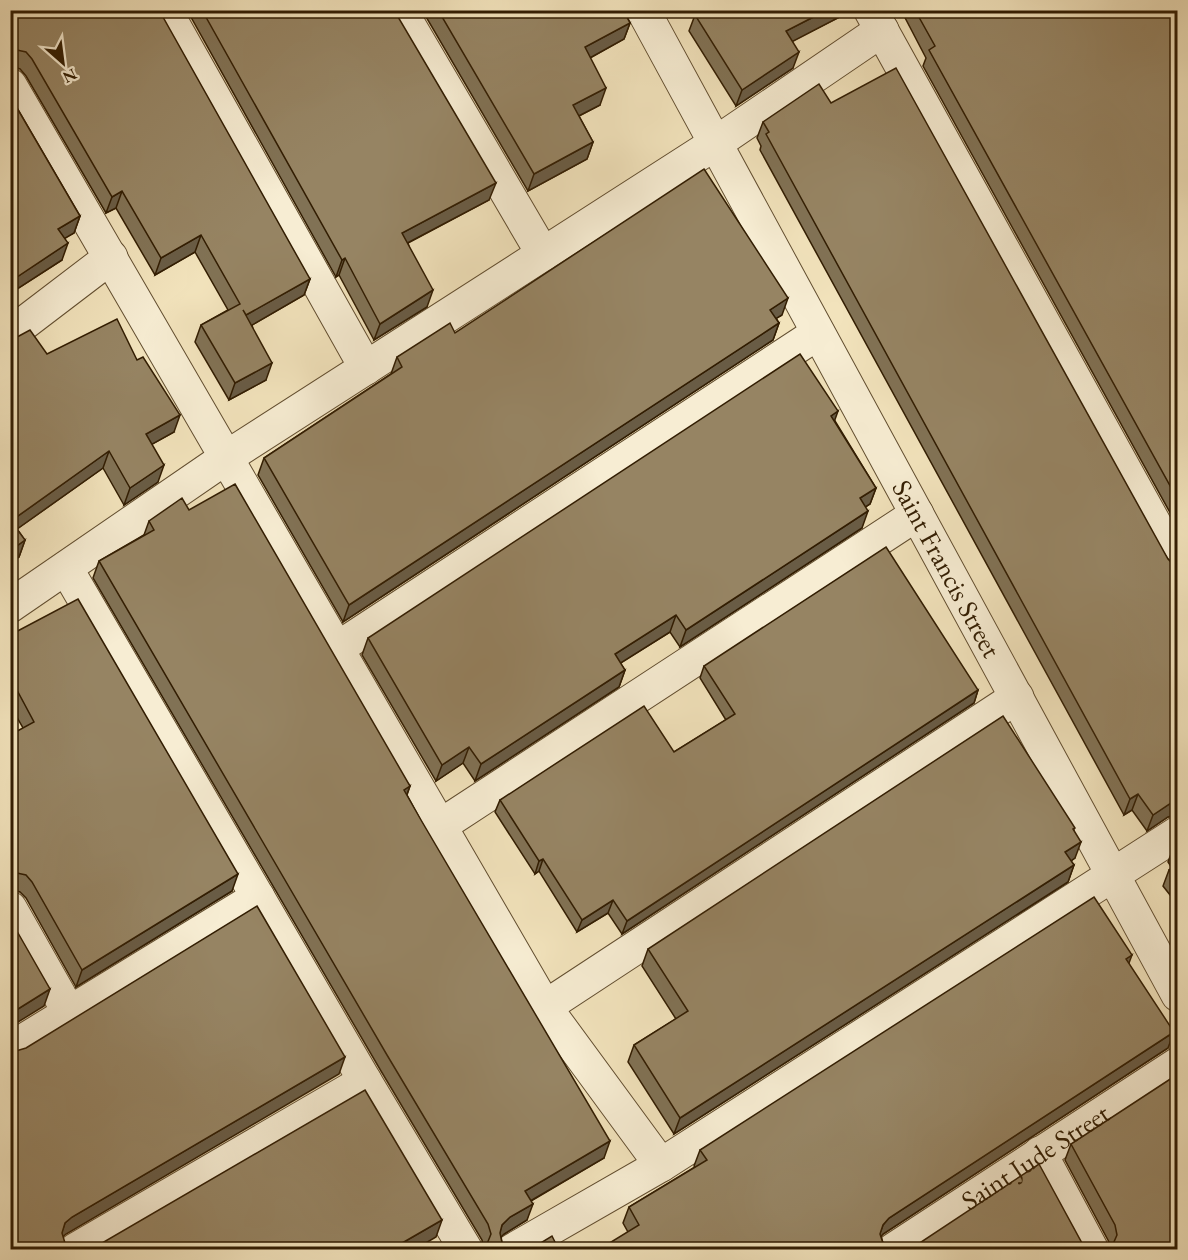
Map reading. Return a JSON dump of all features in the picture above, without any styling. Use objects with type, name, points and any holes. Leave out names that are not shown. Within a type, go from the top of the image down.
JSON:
[{"type":"street","points":[[165,10],[366,368]]},
{"type":"street","points":[[400,10],[543,254]]},
{"type":"street","name":"Saint Francis Street","points":[[643,10],[1178,995]]},
{"type":"street","points":[[10,606],[227,457],[716,143],[877,20],[1178,566]]},
{"type":"street","points":[[10,85],[545,1007],[661,1165]]},
{"type":"street","points":[[10,334],[111,257]]},
{"type":"street","points":[[338,648],[818,333]]},
{"type":"street","points":[[440,825],[916,514]]},
{"type":"street","points":[[66,568],[466,1250]]},
{"type":"street","points":[[545,1007],[1017,698]]},
{"type":"street","points":[[513,1250],[661,1165],[1178,833]]},
{"type":"street","points":[[10,1049],[258,897]]},
{"type":"street","points":[[10,908],[70,1014]]},
{"type":"street","name":"Saint Jude Street","points":[[893,1250],[1178,1064]]},
{"type":"street","points":[[75,1250],[365,1081]]},
{"type":"street","points":[[1041,1153],[1092,1250]]},
{"type":"building","points":[[10,10],[159,10],[310,279],[246,315],[243,310],[272,363],[235,383],[201,325],[240,304],[201,235],[161,258],[122,191],[112,197],[32,59],[26,52],[10,51]]},
{"type":"building","points":[[202,10],[394,10],[496,183],[402,233],[433,290],[380,324],[345,258],[342,260]]},
{"type":"building","points":[[438,10],[623,10],[630,23],[585,47],[606,88],[573,105],[593,142],[534,174]]},
{"type":"building","points":[[701,10],[827,10],[786,31],[799,52],[742,90],[695,15]]},
{"type":"building","points":[[915,10],[1178,10],[1178,500],[929,50],[935,46]]},
{"type":"building","points":[[896,68],[1168,559],[1178,567],[1178,800],[1153,815],[1138,794],[1130,799],[766,134],[769,132],[763,122],[819,84],[831,103]]},
{"type":"building","points":[[10,96],[80,216],[58,229],[68,243],[17,277],[10,266]]},
{"type":"building","points":[[704,169],[788,298],[770,310],[779,323],[349,605],[264,458],[402,367],[397,357],[450,323],[455,333]]},
{"type":"building","points":[[117,319],[137,360],[143,357],[180,415],[146,434],[164,465],[130,488],[109,451],[11,521],[25,540],[10,551],[10,342],[30,330],[47,354]]},
{"type":"building","points":[[800,354],[838,411],[831,416],[876,488],[860,498],[868,511],[686,630],[676,615],[615,654],[625,670],[481,764],[469,747],[442,765],[368,638]]},
{"type":"building","points":[[235,484],[410,786],[404,790],[421,820],[610,1141],[525,1191],[533,1204],[510,1217],[502,1225],[500,1233],[502,1243],[509,1250],[490,1250],[487,1244],[491,1234],[488,1224],[99,561],[154,530],[149,521],[182,498],[189,510]]},
{"type":"building","points":[[886,547],[978,690],[627,921],[613,900],[582,920],[543,859],[539,861],[500,800],[644,706],[674,752],[735,714],[704,666]]},
{"type":"building","points":[[78,599],[238,874],[82,970],[32,882],[26,875],[10,874],[10,735],[34,722],[10,677],[10,635]]},
{"type":"building","points":[[1003,716],[1075,828],[1073,829],[1081,842],[1065,852],[1074,865],[680,1118],[634,1045],[688,1011],[648,949]]},
{"type":"building","points":[[1178,864],[1178,881],[1169,870]]},
{"type":"building","points":[[1094,897],[1132,955],[1126,959],[1174,1032],[889,1218],[880,1234],[889,1250],[598,1250],[639,1225],[629,1207],[707,1160],[700,1150]]},
{"type":"building","points":[[257,906],[345,1057],[72,1217],[65,1223],[62,1233],[65,1243],[73,1250],[10,1250],[10,1050],[26,1048]]},
{"type":"building","points":[[10,919],[50,989],[10,1014]]},
{"type":"building","points":[[1178,1074],[1178,1250],[1108,1250],[1117,1235],[1115,1225],[1071,1144]]},
{"type":"building","points":[[365,1090],[442,1220],[390,1250],[90,1250]]},
{"type":"building","points":[[1039,1164],[1088,1250],[909,1250]]},
{"type":"building","points":[[552,1236],[559,1250],[529,1250]]}]
